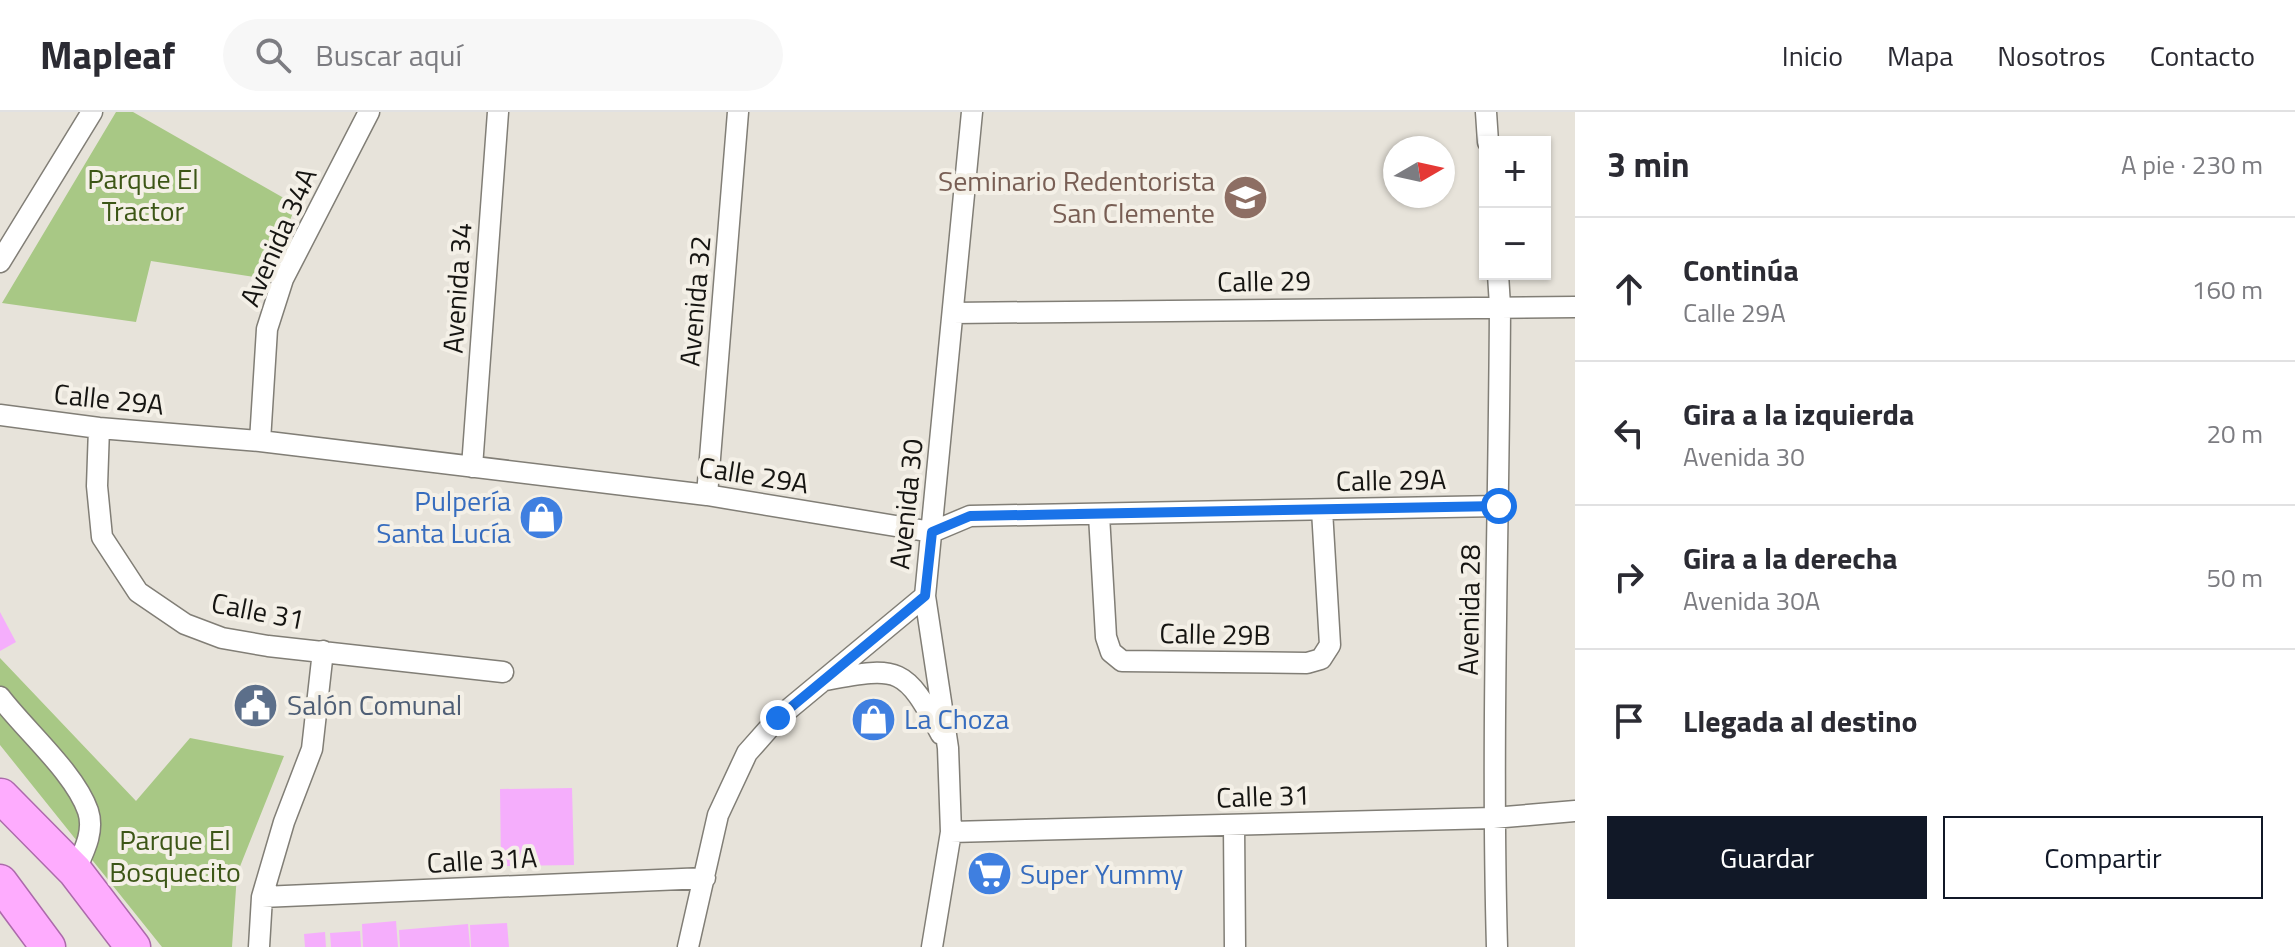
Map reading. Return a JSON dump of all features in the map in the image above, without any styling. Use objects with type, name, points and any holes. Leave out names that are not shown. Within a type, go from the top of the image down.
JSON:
[{"type":"highway","points":[[0,796],[75,871],[133,947]]},
{"type":"highway","points":[[0,796],[108,947]]},
{"type":"highway","points":[[0,882],[44,943]]},
{"type":"street","points":[[0,262],[92,112]]},
{"type":"street","name":"Avenida 34A","points":[[260,441],[267,329],[279,292],[369,112]]},
{"type":"street","name":"Avenida 34","points":[[472,467],[498,112]]},
{"type":"street","name":"Avenida 32","points":[[707,495],[738,112]]},
{"type":"street","name":"Avenida 30","points":[[932,947],[951,832],[948,748],[925,596],[972,112]]},
{"type":"street","points":[[1486,112],[1488,136]]},
{"type":"street","name":"Avenida 28","points":[[1497,947],[1493,818],[1499,506],[1498,280]]},
{"type":"street","name":"Calle 29","points":[[953,313],[1575,307]]},
{"type":"street","name":"Calle 29A","points":[[0,415],[99,428],[260,441],[707,495],[932,532],[970,516],[1499,506]]},
{"type":"street","name":"Calle 31","points":[[99,428],[97,486],[102,537],[138,592],[185,624],[222,638],[503,672]]},
{"type":"street","name":"Calle 29B","points":[[1099,515],[1106,637],[1111,652],[1122,661],[1307,663],[1321,659],[1330,645],[1322,510]]},
{"type":"street","points":[[688,947],[718,815],[747,753],[778,718],[925,596]]},
{"type":"street","points":[[259,947],[262,897],[284,822],[312,749],[323,651]]},
{"type":"street","points":[[822,681],[872,672],[900,676],[919,692],[948,748]]},
{"type":"street","points":[[0,697],[68,776],[89,813],[89,840],[75,871]]},
{"type":"street","name":"Calle 31","points":[[951,832],[1493,818],[1575,811]]},
{"type":"street","points":[[1234,825],[1235,947]]},
{"type":"street","name":"Calle 31A","points":[[262,897],[705,878]]},
{"type":"green space","name":"Parque El Tractor","points":[[116,112],[133,112],[296,205],[267,279],[151,261],[136,322],[2,303]]},
{"type":"green space","name":"Parque El Bosquecito","points":[[0,658],[136,801],[190,738],[284,756],[237,874],[232,947],[162,947],[0,745]]},
{"type":"building","points":[[0,612],[16,642],[0,651]]},
{"type":"building","points":[[572,788],[574,865],[501,866],[500,789]]},
{"type":"building","points":[[396,921],[398,947],[363,947],[362,924]]},
{"type":"building","points":[[507,923],[509,947],[471,947],[470,925]]},
{"type":"building","points":[[468,924],[470,947],[400,947],[399,930]]},
{"type":"building","points":[[360,931],[361,947],[331,947],[330,933]]},
{"type":"building","points":[[325,932],[326,947],[305,947],[304,934]]},
{"type":"place","name":"Seminario Redentorista San Clemente","points":[[1246,197]]},
{"type":"place","name":"Pulpería Santa Lucía","points":[[542,517]]},
{"type":"place","name":"Salón Comunal","points":[[256,705]]},
{"type":"place","name":"La Choza","points":[[873,719]]},
{"type":"place","name":"Super Yummy","points":[[989,874]]},
{"type":"route","points":[[778,718],[925,596],[932,532],[970,516],[1499,506]]}]
